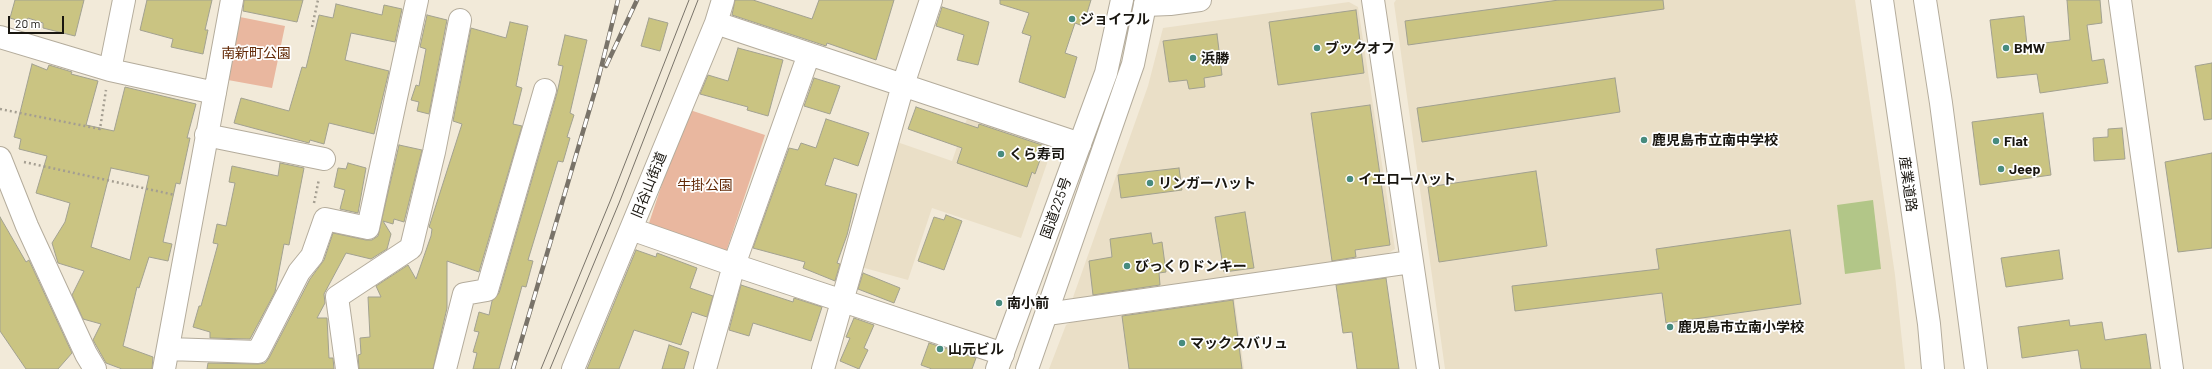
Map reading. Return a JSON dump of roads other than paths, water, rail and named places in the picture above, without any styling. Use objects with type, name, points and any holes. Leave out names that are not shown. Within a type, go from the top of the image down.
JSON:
[{"type":"main road","points":[[110,70],[124,0]]},
{"type":"main road","points":[[232,0],[194,200],[166,359],[258,352],[299,272],[312,256],[325,219],[368,228],[417,0]]},
{"type":"main road","name":"旧谷山街道","points":[[573,369],[716,23],[723,0]]},
{"type":"main road","points":[[823,369],[903,85],[931,0]]},
{"type":"main road","name":"国道225号","points":[[1000,362],[1106,72],[1122,0]]},
{"type":"main road","points":[[1145,2],[1170,4],[1200,0]]},
{"type":"main road","points":[[1373,0],[1428,369]]},
{"type":"main road","name":"産業道路","points":[[1882,0],[1929,324],[1933,369]]},
{"type":"main road","points":[[1925,0],[1941,103],[1976,369]]},
{"type":"main road","points":[[2120,0],[2172,369]]},
{"type":"main road","name":"国道225号","points":[[1027,369],[1133,64],[1145,2]]},
{"type":"main road","points":[[347,369],[337,297],[411,248],[434,152],[460,20]]},
{"type":"main road","points":[[716,23],[1080,144]]},
{"type":"main road","points":[[0,37],[110,70],[215,93]]},
{"type":"main road","points":[[705,369],[734,266],[809,54]]},
{"type":"main road","points":[[445,369],[464,294],[487,290],[545,90]]},
{"type":"main road","points":[[206,135],[324,159]]},
{"type":"main road","points":[[0,158],[30,233],[86,354],[95,369]]},
{"type":"main road","points":[[631,229],[734,266],[842,301],[1000,362]]},
{"type":"main road","points":[[1047,314],[1411,262]]},
{"type":"tram line","points":[[541,369],[611,199],[689,0]]},
{"type":"tram line","points":[[550,369],[619,203],[698,0]]},
{"type":"railway","points":[[513,369],[597,84],[618,0]]},
{"type":"railway","points":[[606,66],[637,0]]},
{"type":"place","name":"ジョイフル","points":[[1072,19]]},
{"type":"place","name":"ブックオフ","points":[[1317,48]]},
{"type":"place","name":"BMW","points":[[2006,48]]},
{"type":"place","name":"浜勝","points":[[1193,58]]},
{"type":"place","name":"鹿児島市立南中学校","points":[[1644,140]]},
{"type":"place","name":"Fiat","points":[[1996,141]]},
{"type":"place","name":"くら寿司","points":[[1001,154]]},
{"type":"place","name":"Jeep","points":[[2001,169]]},
{"type":"place","name":"イエローハット","points":[[1350,179]]},
{"type":"place","name":"リンガーハット","points":[[1150,183]]},
{"type":"place","name":"びっくりドンキー","points":[[1127,266]]},
{"type":"place","name":"南小前","points":[[999,303]]},
{"type":"place","name":"鹿児島市立南小学校","points":[[1670,327]]},
{"type":"place","name":"マックスバリュ","points":[[1182,343]]},
{"type":"place","name":"山元ビル","points":[[940,349]]},
{"type":"park label","name":"南新町公園","points":[[256,53]]},
{"type":"park label","name":"牛掛公園","points":[[705,185]]}]
